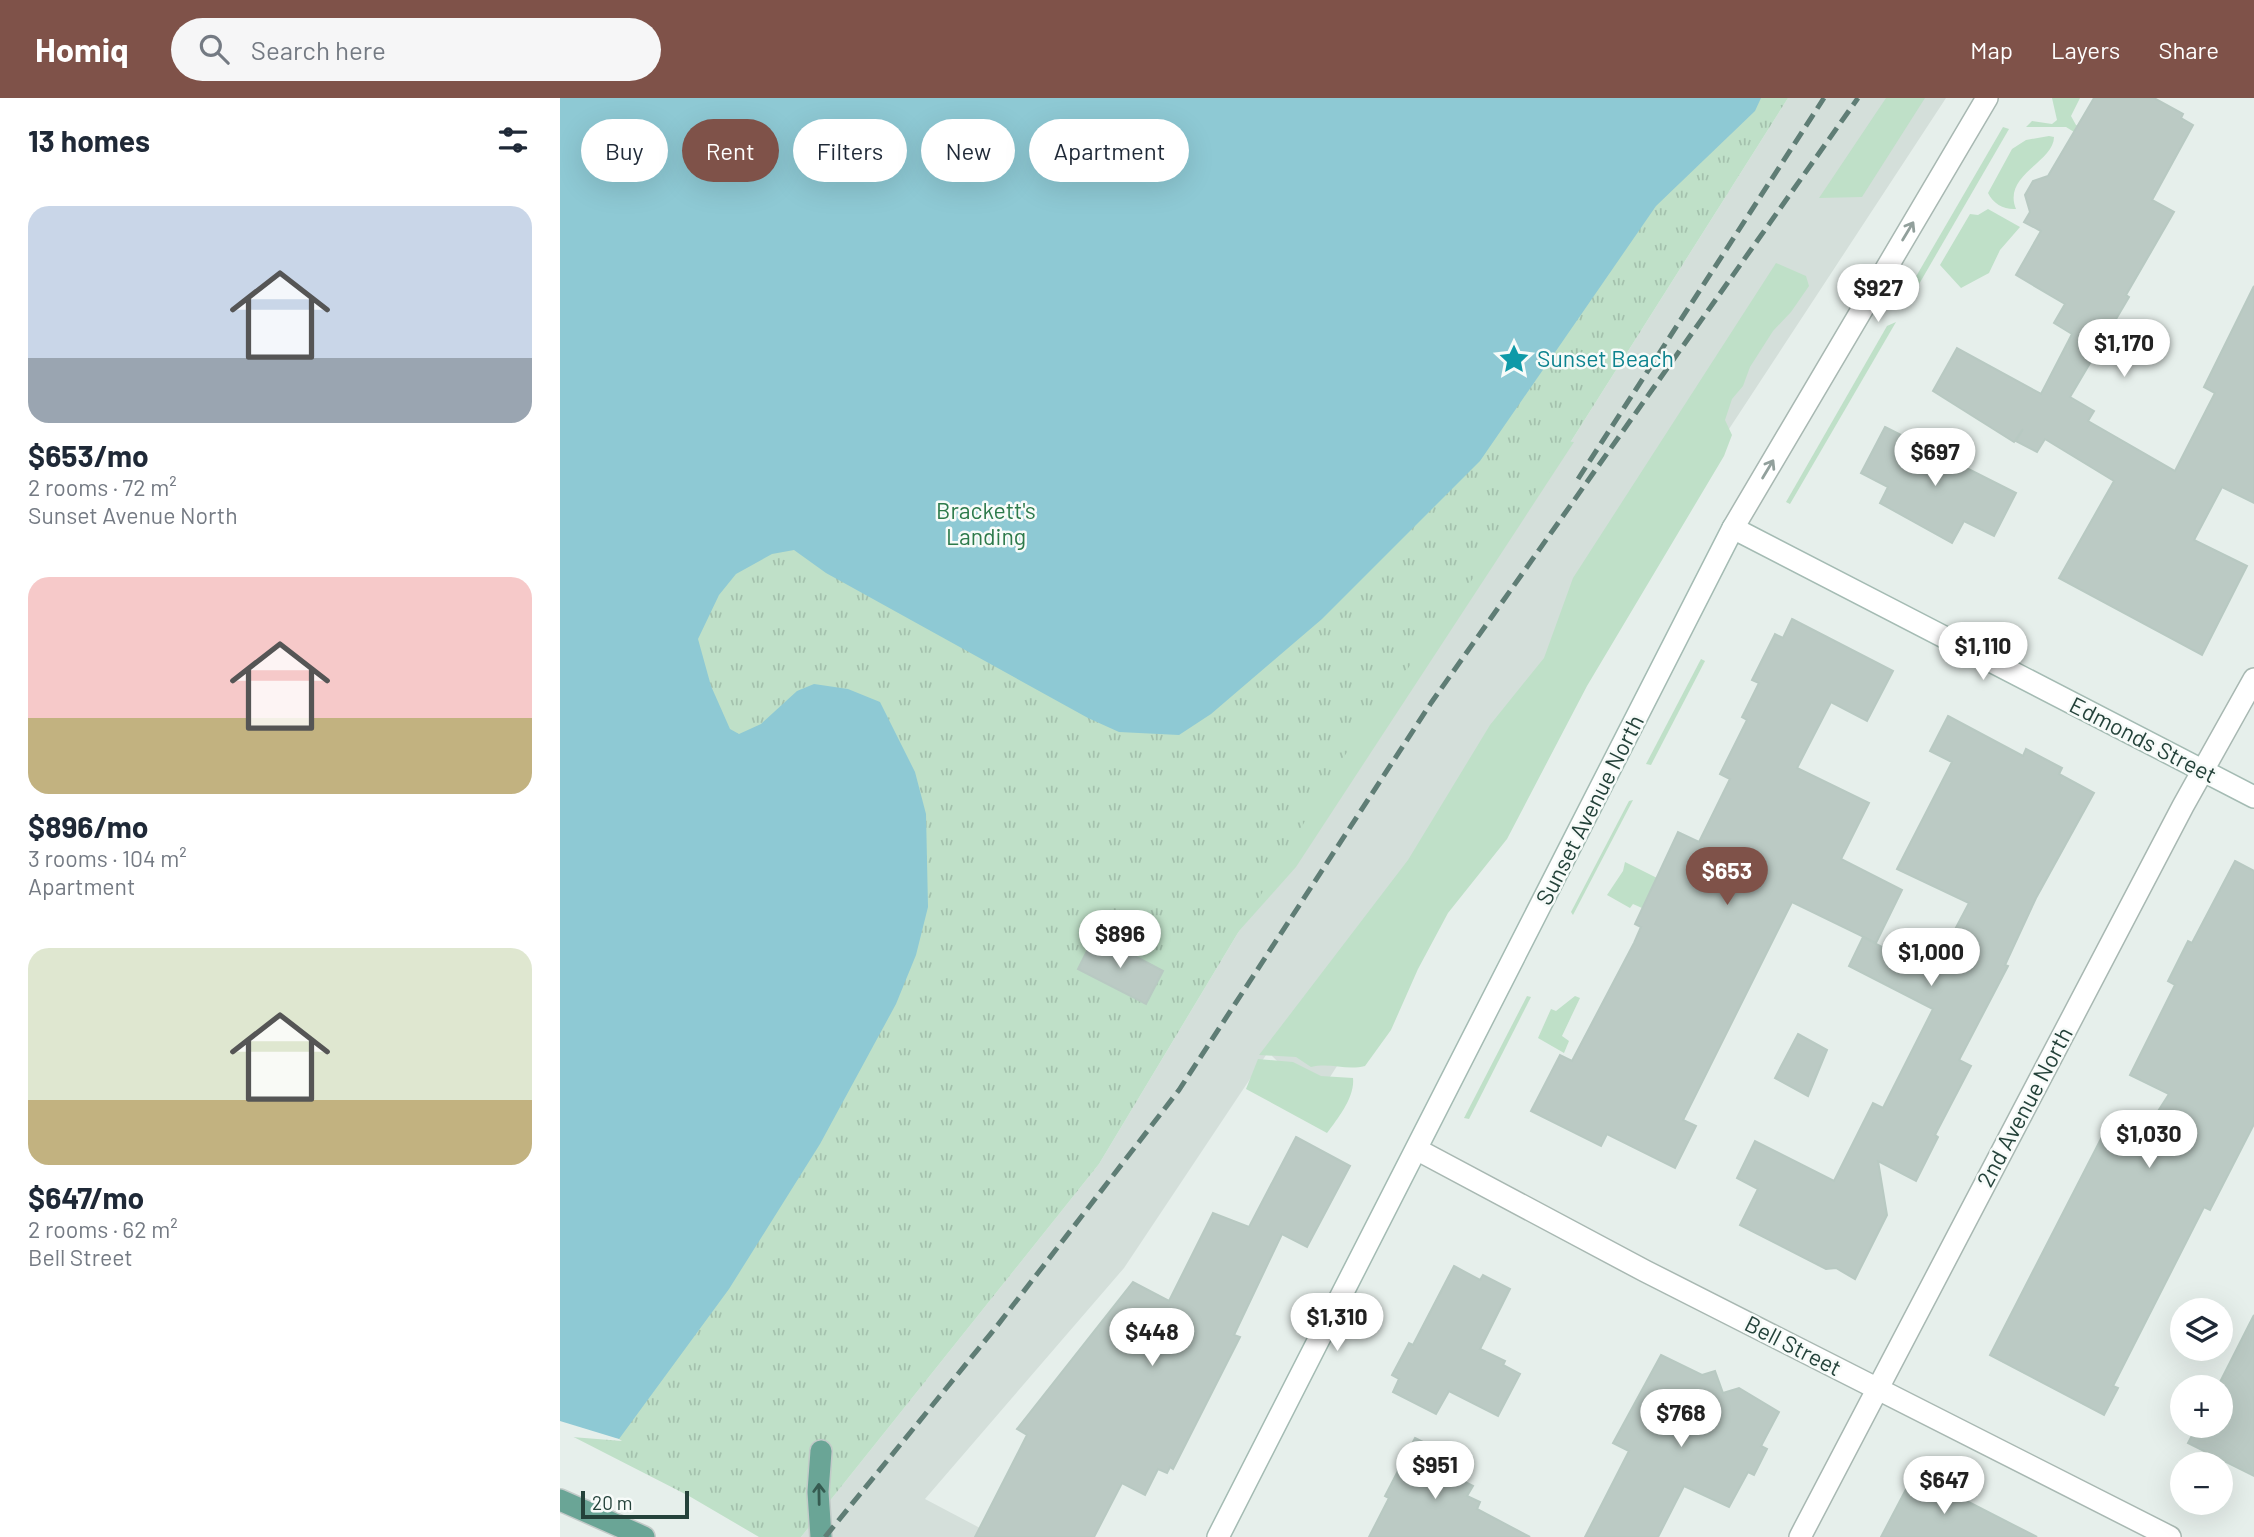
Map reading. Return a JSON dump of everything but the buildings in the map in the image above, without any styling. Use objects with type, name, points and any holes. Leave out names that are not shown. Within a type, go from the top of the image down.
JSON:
[{"type":"main road","points":[[821,1451],[818,1492],[821,1537]]},
{"type":"main road","points":[[560,1500],[644,1537]]},
{"type":"street","name":"Sunset Avenue North","points":[[1218,1537],[1418,1150],[1733,528],[1987,98]]},
{"type":"street","name":"Edmonds Street","points":[[1733,528],[2254,797]]},
{"type":"street","name":"2nd Avenue North","points":[[1800,1537],[2203,769],[2254,679]]},
{"type":"street","name":"Bell Street","points":[[1418,1150],[1645,1272],[2170,1537]]},
{"type":"shaded area","points":[[1788,98],[1946,98],[1710,458],[1549,733],[1316,1099],[1268,1052],[1124,1268],[925,1499],[997,1537],[801,1537],[1099,1164],[1343,758],[1563,454]]},
{"type":"green space","name":"Brackett's Landing","points":[[560,98],[1788,98],[1563,454],[1343,758],[1099,1164],[801,1537],[759,1537],[689,1496],[560,1430]]},
{"type":"green space","points":[[1886,98],[1925,98],[1862,197],[1819,198]]},
{"type":"green space","points":[[2052,98],[2080,98],[2071,116],[2076,125],[2090,131],[2087,140],[2066,127],[2026,127],[2032,121],[2052,124],[2057,120]]},
{"type":"green space","points":[[2003,127],[2009,129],[1915,291],[1914,280]]},
{"type":"green space","points":[[2054,137],[2052,146],[2016,187],[2016,209],[1996,203],[1988,193],[2012,149],[2026,140]]},
{"type":"green space","points":[[1988,209],[2020,227],[2000,250],[1989,273],[1961,288],[1940,265],[1970,214],[1978,215]]},
{"type":"green space","points":[[1776,263],[1806,276],[1809,286],[1791,312],[1773,331],[1750,367],[1743,386],[1732,399],[1725,420],[1732,435],[1724,456],[1587,686],[1507,839],[1448,913],[1418,969],[1391,1030],[1365,1066],[1311,1067],[1296,1057],[1259,1055],[1408,860],[1490,725],[1544,658],[1573,578]]},
{"type":"green space","points":[[1896,322],[1790,504],[1786,502],[1887,326]]},
{"type":"green space","points":[[1565,441],[1574,442],[1296,867],[1205,969],[1201,884]]},
{"type":"green space","points":[[1701,659],[1705,661],[1651,765],[1646,764]]},
{"type":"green space","points":[[1633,800],[1573,915],[1571,912],[1629,801]]},
{"type":"green space","points":[[1625,862],[1659,879],[1642,908],[1633,904],[1630,908],[1607,895],[1623,871]]},
{"type":"green space","points":[[1527,996],[1531,997],[1469,1119],[1464,1118]]},
{"type":"green space","points":[[1575,996],[1580,998],[1562,1036],[1569,1041],[1564,1053],[1538,1038],[1551,1009],[1556,1011]]},
{"type":"green space","points":[[1258,1059],[1293,1062],[1321,1076],[1353,1078],[1349,1100],[1327,1133],[1246,1089]]},
{"type":"water","name":"Brackett's Landing","points":[[560,98],[1761,98],[1755,111],[1656,206],[1480,461],[1322,619],[1211,714],[1179,735],[1119,732],[1088,718],[826,573],[794,550],[772,554],[736,574],[719,595],[698,639],[711,686],[730,729],[739,734],[761,724],[797,691],[814,684],[848,689],[880,702],[915,772],[926,814],[928,907],[916,955],[896,1004],[820,1144],[729,1289],[619,1439],[573,1433],[560,1428]]},
{"type":"pier","points":[[560,1421],[622,1441],[572,1437],[560,1432]]},
{"type":"railway","points":[[1578,479],[1824,98]]},
{"type":"railway","points":[[825,1537],[997,1326],[1179,1090],[1431,703],[1858,98]]},
{"type":"place","name":"Sunset Beach","points":[[1514,359]]}]
